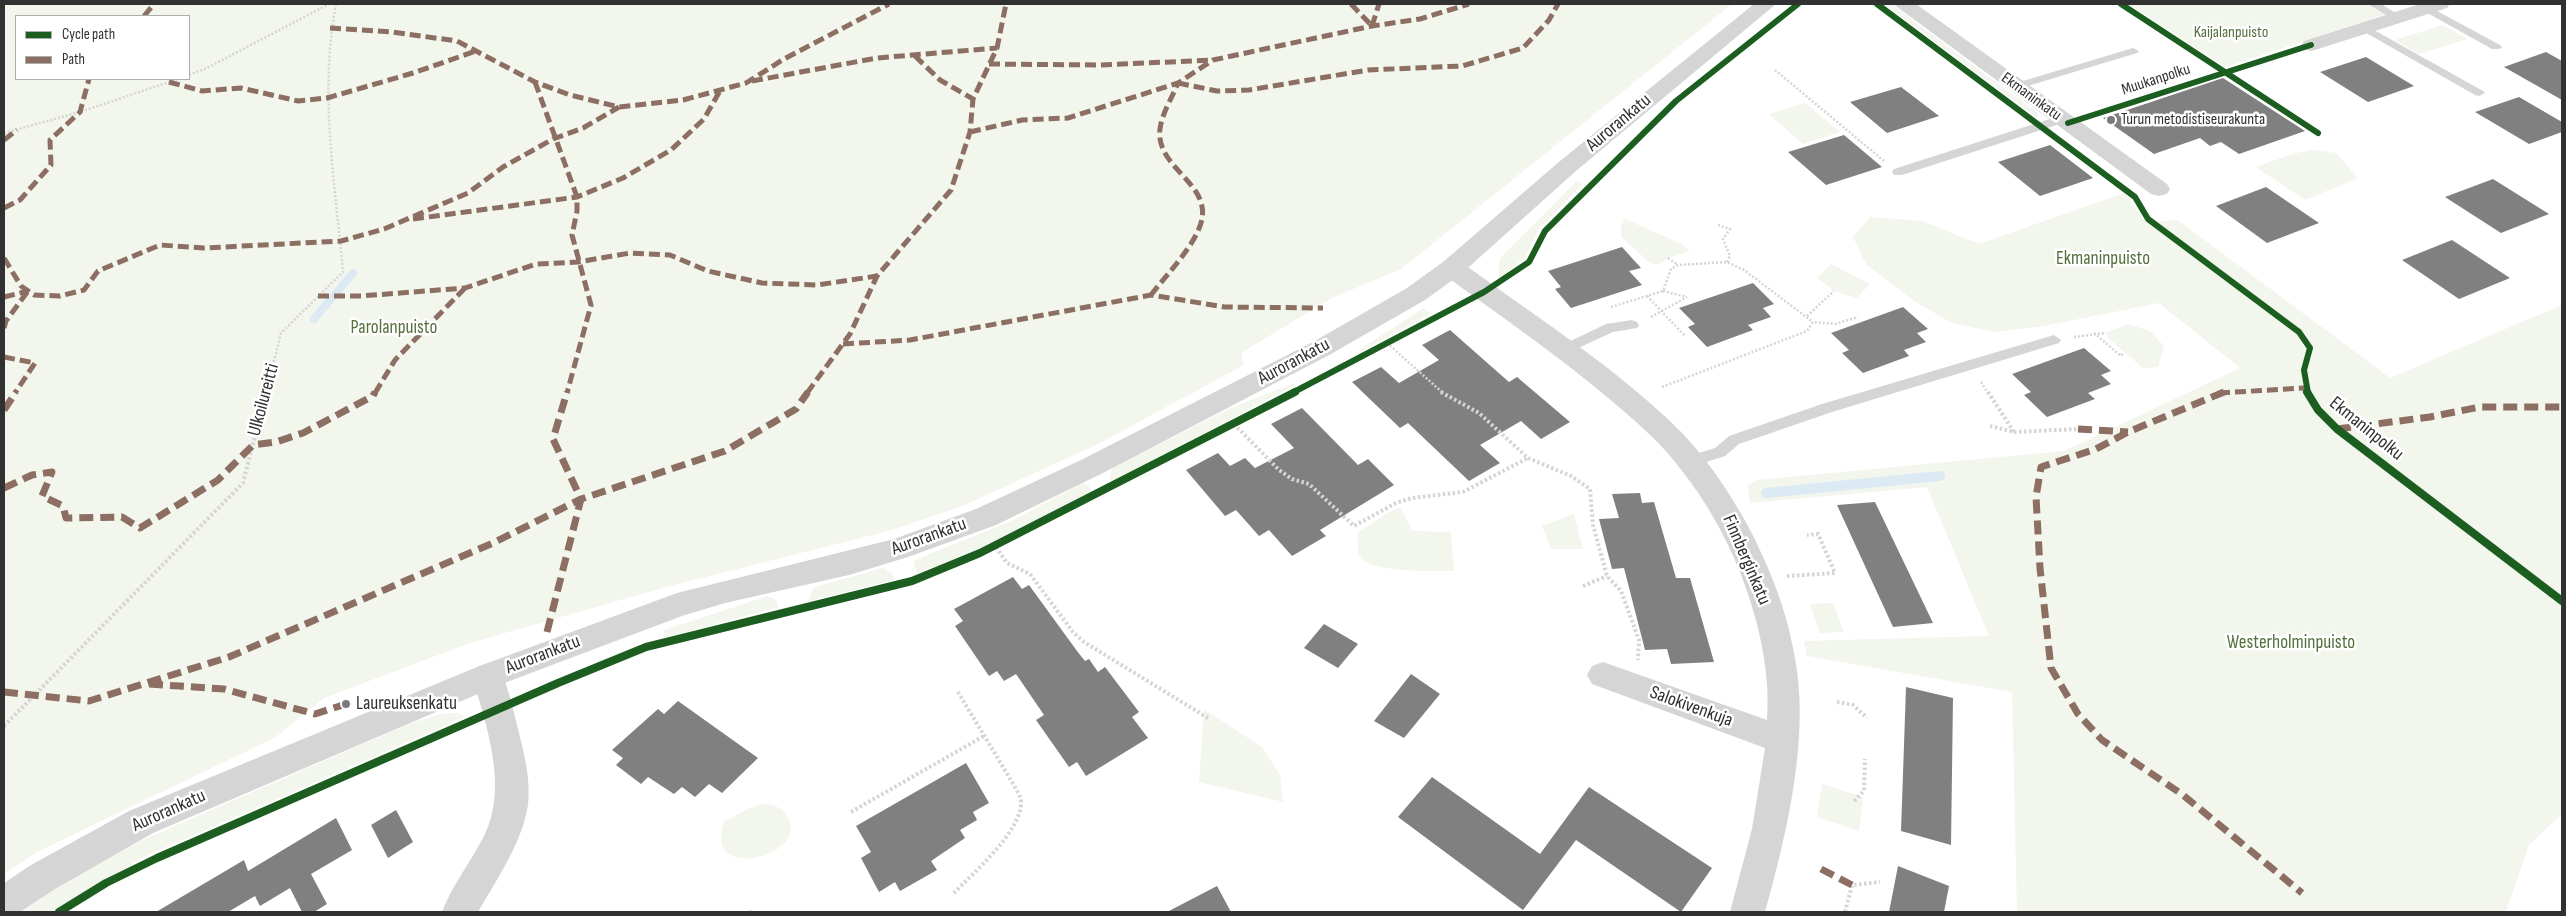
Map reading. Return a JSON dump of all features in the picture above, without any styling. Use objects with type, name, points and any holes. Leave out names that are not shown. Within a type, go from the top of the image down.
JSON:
[{"type":"street","name":"Aurorankatu","points":[[4,903],[43,877],[142,822],[341,736],[488,676],[677,605],[725,591],[882,554],[986,517],[1091,467],[1322,348],[1416,294],[1452,268],[1576,159],[1766,4]]},
{"type":"street","name":"Ekmaninkatu","points":[[1903,4],[2159,189]]},
{"type":"street","points":[[2311,45],[2433,6]]},
{"type":"street","name":"Finnberginkatu","points":[[1452,268],[1563,350],[1634,405],[1662,430],[1691,461],[1727,513],[1736,530],[1771,620],[1779,655],[1783,688],[1777,785],[1761,865],[1748,912]]},
{"type":"street","name":"Salokivenkuja","points":[[1603,675],[1780,739]]},
{"type":"street","points":[[459,912],[496,844],[511,804],[511,783],[497,709],[488,676]]},
{"type":"lane","points":[[2374,4],[2398,17]]},
{"type":"lane","points":[[2433,6],[2496,47]]},
{"type":"lane","points":[[2365,28],[2479,93]]},
{"type":"lane","points":[[2017,86],[2133,51]]},
{"type":"lane","points":[[1898,172],[2062,119]]},
{"type":"lane","points":[[1563,350],[1611,327],[1632,324]]},
{"type":"lane","points":[[1691,461],[1720,452],[1734,440],[1827,408],[2054,340]]},
{"type":"path","points":[[190,75],[207,68],[329,4]]},
{"type":"path","points":[[1775,70],[1898,172]]},
{"type":"path","points":[[4,133],[80,112],[116,98],[175,80]]},
{"type":"path","points":[[1718,225],[1730,230],[1723,239],[1730,256],[1726,262]]},
{"type":"path","points":[[1668,258],[1678,265]]},
{"type":"path","points":[[1663,291],[1672,269],[1678,265],[1726,262],[1744,270],[1807,316],[1812,322],[1835,324],[1858,317]]},
{"type":"path","points":[[1608,308],[1663,291],[1687,297],[1663,312],[1632,324]]},
{"type":"path","points":[[1807,316],[1834,292]]},
{"type":"path","points":[[1647,296],[1685,336]]},
{"type":"path","points":[[1662,387],[1807,331],[1812,322]]},
{"type":"path","points":[[2094,333],[2121,356],[2123,353]]},
{"type":"path","points":[[2054,340],[2094,333],[2106,333]]},
{"type":"path","points":[[1396,338],[1383,345],[1446,396],[1479,413],[1528,458],[1571,476],[1590,489],[1593,525],[1608,576],[1621,591],[1638,640],[1637,688]]},
{"type":"path","points":[[1971,366],[2014,432]]},
{"type":"path","points":[[1226,428],[1243,419]]},
{"type":"path","points":[[1234,424],[1279,470],[1292,478],[1309,484],[1354,526],[1396,503],[1463,492],[1528,458]]},
{"type":"path","points":[[1990,426],[2014,432],[2078,429]]},
{"type":"path","points":[[1785,576],[1835,573],[1818,534],[1807,535]]},
{"type":"path","points":[[995,546],[1007,563],[1030,574],[1073,632],[1084,642],[1208,718]]},
{"type":"path","points":[[1583,586],[1608,576]]},
{"type":"path","points":[[954,893],[1007,834],[1019,816],[1021,802],[1015,787],[958,692]]},
{"type":"path","points":[[1837,702],[1853,705],[1867,718]]},
{"type":"path","points":[[851,812],[984,736]]},
{"type":"path","points":[[1854,801],[1864,790],[1865,759]]},
{"type":"path","points":[[1845,912],[1852,885],[1880,882]]},
{"type":"green space","name":"Parolanpuisto","points":[[4,4],[1732,4],[1401,269],[1332,298],[1241,353],[1244,365],[1100,443],[965,505],[892,530],[666,587],[470,643],[324,698],[276,737],[37,852],[4,874]]},
{"type":"green space","points":[[1884,4],[1891,4],[2039,114],[2036,117]]},
{"type":"green space","name":"Kaijalanpuisto","points":[[2128,4],[2369,4],[2386,14],[2226,67]]},
{"type":"green space","points":[[2443,25],[2467,39],[2419,54],[2395,40]]},
{"type":"green space","points":[[1805,103],[1840,132],[1803,144],[1769,114]]},
{"type":"green space","points":[[2312,150],[2336,153],[2358,178],[2305,200],[2256,167],[2292,154]]},
{"type":"green space","points":[[1577,181],[1583,184],[1539,229],[1525,258],[1499,278],[1501,257]]},
{"type":"green space","name":"Westerholminpuisto","points":[[2124,193],[2146,222],[2178,220],[2390,378],[2562,305],[2562,814],[2529,845],[2506,912],[2017,912],[2012,692],[1807,656],[1804,641],[1989,636],[1927,487],[1750,503],[1748,485],[1757,480],[2064,451],[2240,368],[2159,303],[2044,326],[1994,332],[1952,323],[1914,301],[1866,264],[1853,237],[1870,217],[1922,221],[1979,244]]},
{"type":"green space","points":[[1625,219],[1684,245],[1690,251],[1668,258],[1657,265],[1649,262],[1621,237],[1621,226]]},
{"type":"green space","points":[[1831,264],[1870,284],[1857,298],[1834,291],[1817,278]]},
{"type":"green space","points":[[1424,308],[1431,314],[1362,351],[1360,349]]},
{"type":"green space","points":[[2128,324],[2150,331],[2164,346],[2158,367],[2143,368],[2109,339],[2106,333]]},
{"type":"green space","points":[[1294,383],[1295,385],[1112,481],[1110,479],[1112,468],[1229,409]]},
{"type":"green space","points":[[1083,483],[1088,485],[1092,491],[980,548],[917,573],[915,560],[1009,522]]},
{"type":"green space","points":[[1400,508],[1413,531],[1451,532],[1454,571],[1419,571],[1389,568],[1376,566],[1360,557],[1357,533],[1389,512]]},
{"type":"green space","points":[[1574,514],[1583,549],[1551,549],[1542,526]]},
{"type":"green space","points":[[883,568],[892,573],[894,580],[809,601],[813,588]]},
{"type":"green space","points":[[768,596],[776,600],[779,607],[666,637],[664,630]]},
{"type":"green space","points":[[1833,603],[1844,632],[1820,633],[1810,604]]},
{"type":"green space","points":[[1204,709],[1262,747],[1280,775],[1283,802],[1199,782]]},
{"type":"green space","points":[[457,713],[465,717],[146,856],[51,912],[21,912],[61,885],[140,841],[409,724],[440,714]]},
{"type":"green space","points":[[1822,784],[1863,797],[1859,831],[1817,817]]},
{"type":"green space","points":[[763,804],[776,806],[786,815],[791,829],[786,842],[774,851],[758,857],[741,858],[728,853],[721,842],[724,822],[749,808]]},
{"type":"building","points":[[2546,52],[2562,61],[2562,100],[2504,67]]},
{"type":"building","points":[[2366,57],[2414,86],[2368,102],[2320,72]]},
{"type":"building","points":[[2223,78],[2305,131],[2239,154],[2221,142],[2210,146],[2200,138],[2154,154],[2103,118]]},
{"type":"building","points":[[1901,87],[1939,116],[1887,133],[1850,102]]},
{"type":"building","points":[[2519,97],[2562,122],[2562,132],[2529,144],[2475,112]]},
{"type":"building","points":[[1844,135],[1882,167],[1826,185],[1788,152]]},
{"type":"building","points":[[2050,145],[2093,178],[2040,196],[1998,162]]},
{"type":"building","points":[[2493,179],[2549,214],[2501,233],[2445,197]]},
{"type":"building","points":[[2266,187],[2319,223],[2267,243],[2216,206]]},
{"type":"building","points":[[2452,240],[2510,278],[2459,299],[2402,260]]},
{"type":"building","points":[[1622,247],[1641,268],[1629,271],[1642,285],[1571,308],[1555,289],[1561,287],[1548,271]]},
{"type":"building","points":[[1753,283],[1774,304],[1763,308],[1771,317],[1748,325],[1753,330],[1707,347],[1688,327],[1695,324],[1679,308]]},
{"type":"building","points":[[1903,307],[1928,329],[1917,333],[1926,342],[1904,350],[1909,356],[1863,373],[1842,353],[1849,350],[1831,333]]},
{"type":"building","points":[[1450,330],[1509,382],[1517,377],[1570,422],[1541,439],[1521,421],[1480,445],[1500,463],[1469,481],[1408,423],[1400,428],[1352,382],[1381,367],[1399,383],[1439,360],[1422,345]]},
{"type":"building","points":[[2084,348],[2111,371],[2101,375],[2111,384],[2088,393],[2095,399],[2047,417],[2024,395],[2031,392],[2012,374]]},
{"type":"building","points":[[1302,408],[1358,465],[1368,459],[1394,485],[1320,530],[1326,536],[1292,556],[1269,530],[1259,536],[1236,510],[1225,516],[1186,470],[1218,453],[1230,466],[1245,458],[1255,468],[1294,448],[1271,424]]},
{"type":"building","points":[[1640,493],[1642,503],[1654,502],[1676,578],[1690,578],[1714,662],[1671,664],[1667,649],[1645,650],[1624,568],[1612,569],[1599,519],[1619,518],[1612,494]]},
{"type":"building","points":[[1875,502],[1933,623],[1893,627],[1837,505]]},
{"type":"building","points":[[1013,577],[1022,589],[1029,585],[1085,661],[1089,659],[1098,672],[1105,667],[1139,712],[1132,717],[1148,738],[1086,776],[1077,762],[1069,767],[1036,720],[1044,715],[1016,674],[1004,681],[997,671],[989,676],[955,626],[963,621],[954,609]]},
{"type":"building","points":[[1324,624],[1358,644],[1338,668],[1304,648]]},
{"type":"building","points":[[1411,674],[1440,694],[1404,738],[1374,721]]},
{"type":"building","points":[[1906,687],[1953,698],[1951,845],[1901,831]]},
{"type":"building","points":[[678,701],[758,758],[722,793],[709,784],[695,797],[682,787],[674,794],[648,777],[641,784],[616,765],[623,758],[612,750],[658,709],[664,714]]},
{"type":"building","points":[[966,763],[989,803],[973,812],[977,820],[960,830],[965,838],[931,861],[937,870],[900,891],[895,882],[879,892],[861,858],[871,852],[856,826]]},
{"type":"building","points":[[1432,777],[1540,854],[1589,787],[1712,868],[1681,912],[1576,840],[1523,910],[1398,817]]},
{"type":"building","points":[[396,810],[413,842],[388,858],[371,825]]},
{"type":"building","points":[[336,818],[352,850],[311,874],[327,904],[314,912],[302,912],[290,888],[260,906],[255,896],[228,912],[156,912],[244,860],[248,871]]},
{"type":"building","points":[[1898,866],[1949,886],[1944,912],[1889,912]]},
{"type":"building","points":[[1217,886],[1231,912],[1167,912]]},
{"type":"waterway","points":[[314,319],[353,273]]},
{"type":"waterway","points":[[1766,493],[1940,476]]},
{"type":"marked path","points":[[145,15],[154,4]]},
{"type":"marked path","points":[[330,28],[392,32],[457,41],[535,82],[570,95],[619,107],[683,100],[746,83],[784,59],[889,4]]},
{"type":"marked path","points":[[4,692],[89,701],[229,657],[493,543],[581,499],[725,451],[796,409],[850,334],[877,276],[951,190],[970,132],[973,99],[997,48],[1006,4]]},
{"type":"marked path","points":[[1351,4],[1372,26]]},
{"type":"marked path","points":[[1372,26],[1379,4]]},
{"type":"marked path","points":[[970,132],[1022,120],[1068,118],[1113,102],[1178,83],[1213,60],[1372,26],[1420,19],[1469,4]]},
{"type":"marked path","points":[[1178,83],[1217,91],[1249,90],[1368,70],[1462,66],[1523,48],[1549,20],[1558,4]]},
{"type":"marked path","points":[[752,81],[877,58],[997,48]]},
{"type":"marked path","points":[[169,82],[202,91],[241,88],[298,101],[327,98],[413,73],[451,58],[476,51]]},
{"type":"marked path","points":[[915,56],[940,80],[973,99]]},
{"type":"marked path","points":[[989,64],[1046,66],[1213,60]]},
{"type":"marked path","points":[[4,208],[20,200],[51,165],[50,140],[80,112],[89,80]]},
{"type":"marked path","points":[[535,82],[577,197],[577,211],[572,235],[591,305],[577,361],[553,439],[581,499],[547,632]]},
{"type":"marked path","points":[[1151,295],[1195,236],[1202,218],[1201,205],[1197,194],[1172,165],[1161,143],[1161,124],[1178,83]]},
{"type":"marked path","points":[[413,219],[439,217],[497,206],[577,197],[623,178],[671,150],[704,119],[721,89]]},
{"type":"marked path","points":[[4,258],[21,286],[34,295],[60,296],[84,290],[98,271],[160,245],[204,248],[341,241],[384,229],[468,193],[503,167],[553,139],[583,128],[619,107]]},
{"type":"marked path","points":[[4,140],[17,130]]},
{"type":"marked path","points":[[318,296],[361,296],[465,288],[536,264],[578,262],[630,253],[670,255],[708,271],[762,283],[817,285],[877,276]]},
{"type":"marked path","points":[[4,488],[32,475],[52,472],[42,496],[63,506],[66,518],[122,517],[140,528],[218,480],[253,445],[276,442],[303,433],[373,396],[395,360],[465,288]]},
{"type":"marked path","points":[[4,297],[28,291]]},
{"type":"marked path","points":[[4,328],[6,321],[28,291]]},
{"type":"marked path","points":[[843,344],[910,340],[1151,295],[1225,307],[1323,308]]},
{"type":"marked path","points":[[4,357],[35,363],[4,410]]},
{"type":"marked path","points":[[2302,893],[2183,795],[2102,740],[2078,714],[2051,668],[2040,568],[2036,497],[2041,467],[2096,449],[2128,432],[2222,392],[2304,388]]},
{"type":"marked path","points":[[2337,429],[2430,417],[2480,407],[2562,407]]},
{"type":"marked path","points":[[2078,429],[2128,432]]},
{"type":"marked path","points":[[149,684],[224,689],[315,714],[346,704]]},
{"type":"marked path","points":[[1821,869],[1852,885]]},
{"type":"cycle path","points":[[59,912],[106,883],[157,858],[558,683],[646,647],[912,581],[980,553],[1234,424],[1484,292],[1529,262],[1545,231],[1676,101],[1798,4]]},
{"type":"cycle path","name":"Ekmaninpolku","points":[[1877,4],[2135,197],[2148,219],[2299,332],[2310,348],[2304,367],[2306,389],[2313,404],[2324,417],[2337,429],[2562,601]]},
{"type":"cycle path","points":[[2121,4],[2318,133]]},
{"type":"cycle path","name":"Muukanpolku","points":[[2068,123],[2311,45]]},
{"type":"place","name":"Turun metodistiseurakunta","points":[[2111,120]]},
{"type":"place","name":"Laureuksenkatu","points":[[346,704]]},
{"type":"park label","name":"Ekmaninpuisto","points":[[2103,259]]}]
